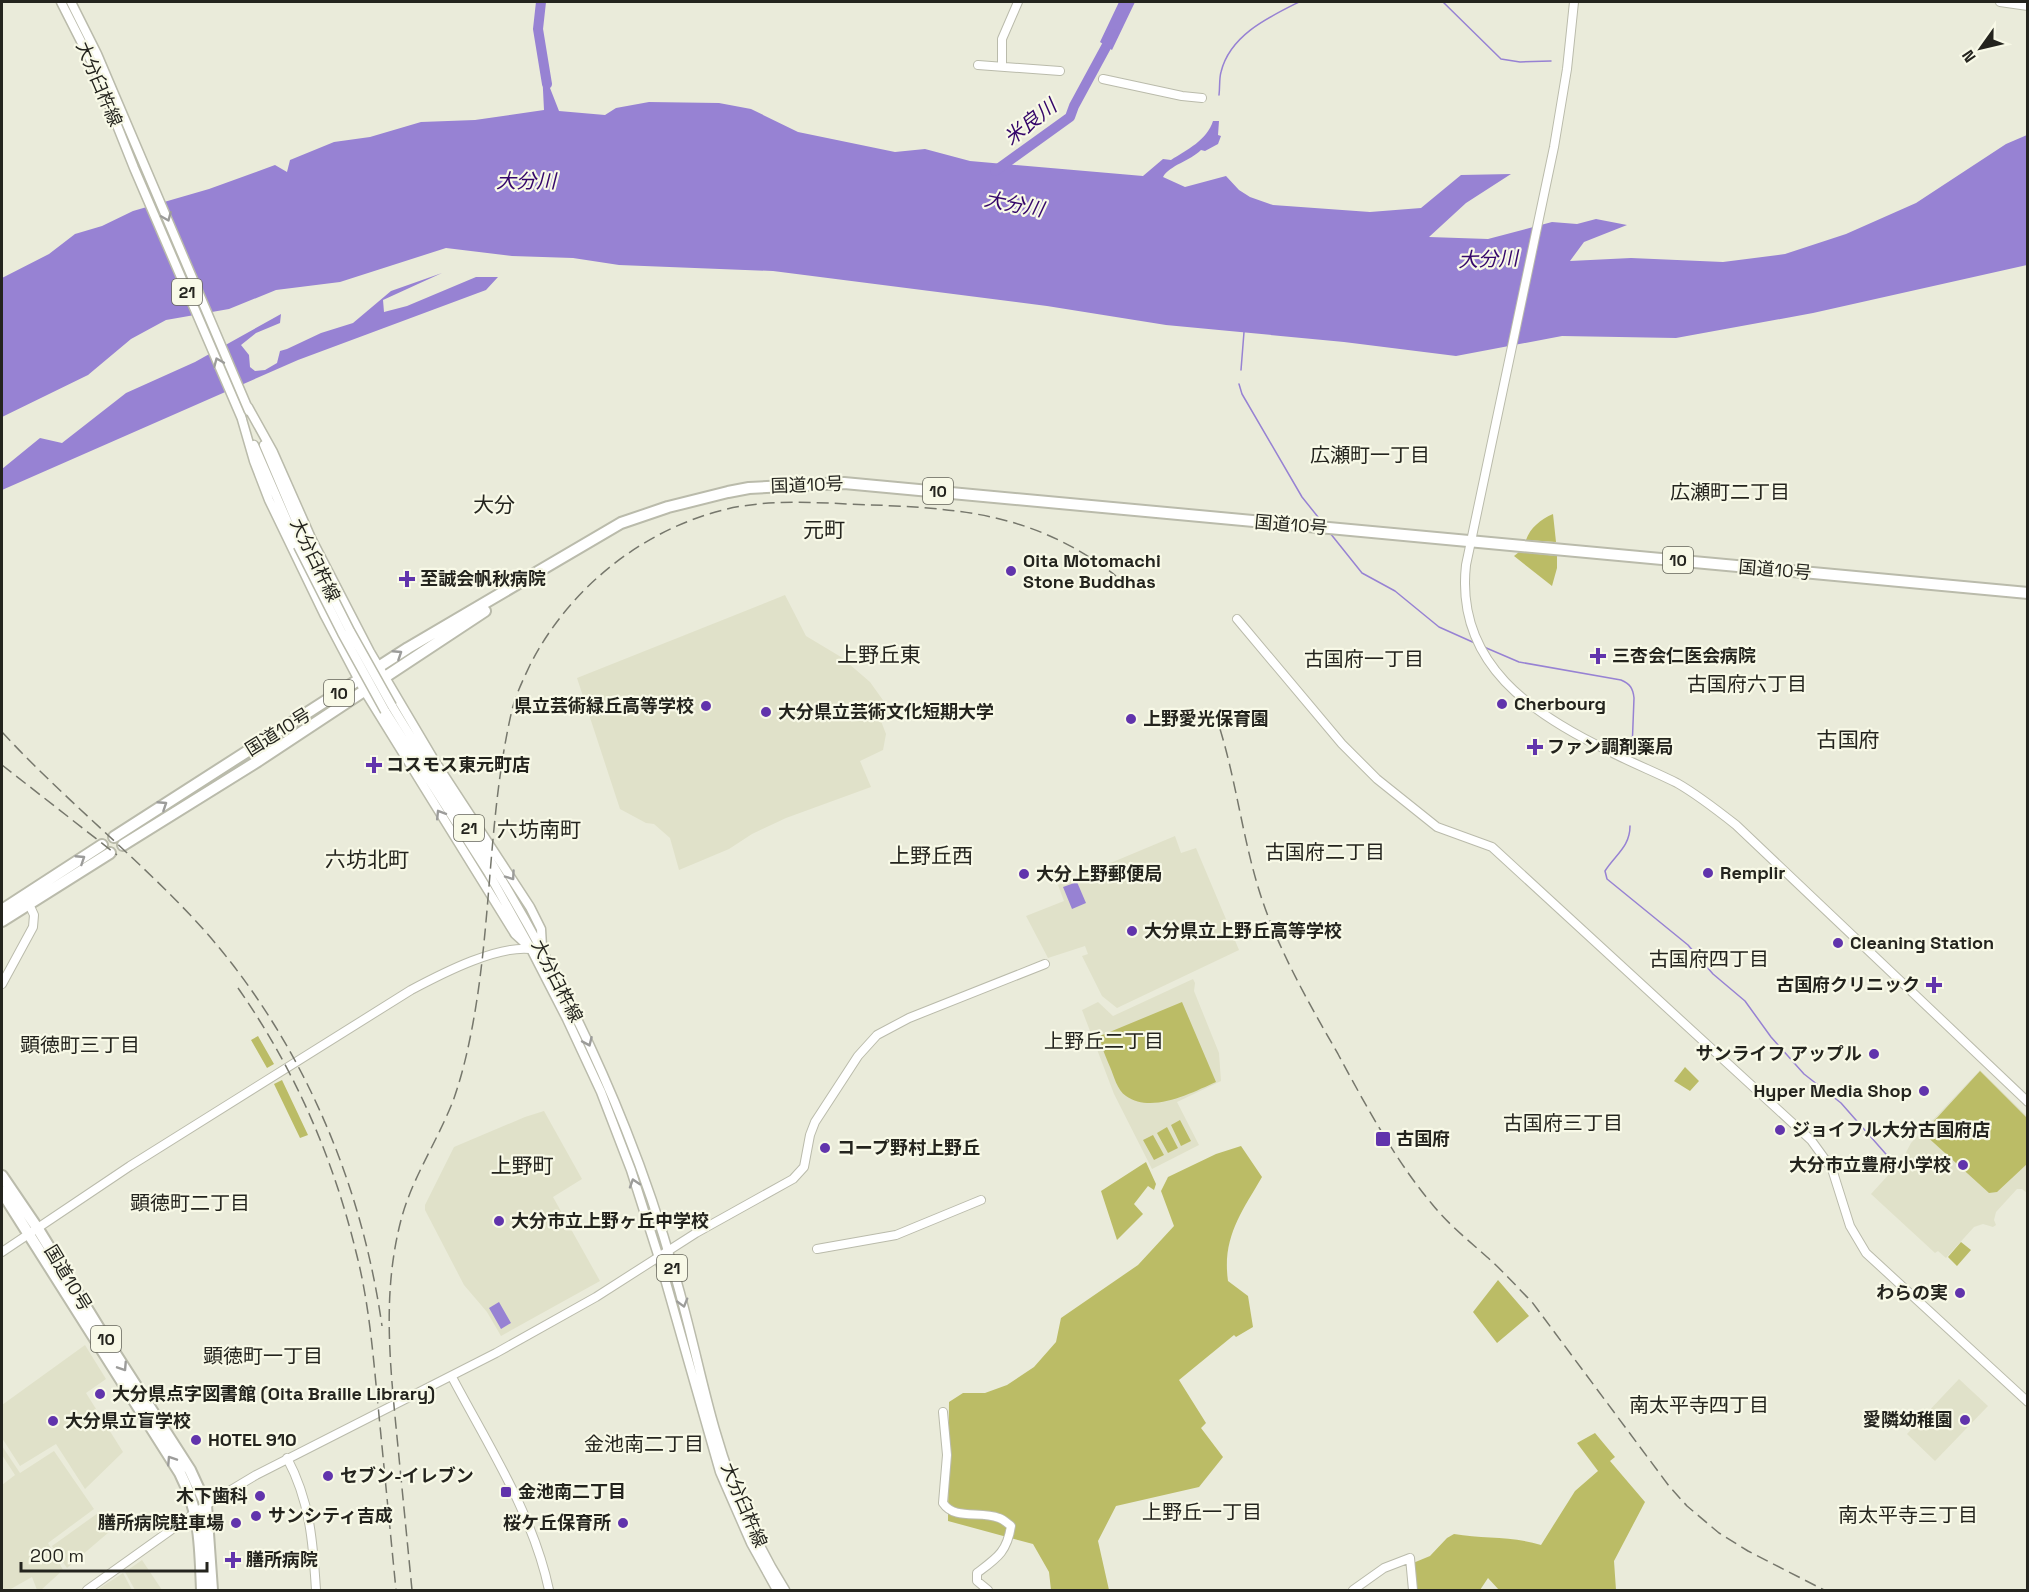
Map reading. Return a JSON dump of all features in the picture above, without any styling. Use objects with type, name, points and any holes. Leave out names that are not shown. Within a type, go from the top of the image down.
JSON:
[{"type":"highway","name":"国道10号","points":[[381,672],[364,690],[258,760],[118,841],[358,679],[381,672],[510,594],[567,554],[621,523],[653,511],[749,488],[831,483],[2028,593]]},
{"type":"highway","points":[[2,910],[27,899],[106,849]]},
{"type":"highway","points":[[2,921],[27,899]]},
{"type":"highway","name":"国道10号","points":[[2,1176],[33,1232],[180,1473],[196,1513]]},
{"type":"highway","name":"国道10号","points":[[2,1192],[33,1232],[100,1330],[190,1470],[206,1505]]},
{"type":"highway","name":"10","points":[[206,1505],[212,1590]]},
{"type":"highway","name":"10","points":[[196,1513],[200,1537],[202,1590]]},
{"type":"main road","name":"大分臼杵線","points":[[61,2],[93,65],[134,168],[241,416],[270,471],[302,544],[350,631],[388,709],[488,872],[531,949],[601,1092],[631,1170],[659,1258],[720,1472],[751,1543],[777,1590]]},
{"type":"main road","name":"大分臼杵線","points":[[71,2],[89,36],[248,407],[270,471]]},
{"type":"main road","points":[[270,471],[311,538],[381,672],[434,760],[530,907],[541,929],[543,952]]},
{"type":"main road","points":[[270,471],[301,568],[364,690],[514,934],[531,949]]},
{"type":"main road","name":"大分臼杵線","points":[[388,709],[495,868],[578,1019],[626,1129],[644,1179],[683,1303],[707,1403],[725,1464],[749,1524],[785,1590]]},
{"type":"street","points":[[1002,66],[1002,39],[1018,2]]},
{"type":"street","points":[[1574,2],[1568,69],[1552,153],[1470,541],[1465,589],[1468,615],[1478,644],[1492,668],[1508,686],[1543,714],[1595,745],[1684,787],[1739,828],[2028,1102]]},
{"type":"street","points":[[2000,2],[2028,6]]},
{"type":"street","points":[[978,65],[1060,71]]},
{"type":"street","points":[[1103,79],[1202,99]]},
{"type":"street","points":[[1237,619],[1311,708],[1367,770],[1437,827],[1492,847],[1811,1140],[1832,1169],[1850,1226],[1866,1252],[2028,1402]]},
{"type":"street","points":[[2,984],[33,927],[34,915],[27,899]]},
{"type":"street","points":[[2,1252],[130,1166],[411,990],[453,969],[513,948],[543,952]]},
{"type":"street","points":[[87,1590],[206,1505],[287,1458],[452,1377],[596,1297],[696,1233],[799,1174],[804,1167],[815,1122],[862,1050],[877,1035],[909,1018],[1045,964]]},
{"type":"street","points":[[817,1249],[896,1235],[981,1200]]},
{"type":"street","points":[[452,1377],[497,1458],[516,1498],[538,1553],[549,1590]]},
{"type":"street","points":[[943,1412],[947,1455],[943,1503],[948,1510],[999,1518],[1011,1526],[1009,1541],[997,1558],[977,1573],[977,1581],[988,1590]]},
{"type":"street","points":[[287,1458],[304,1495],[311,1530],[316,1590]]},
{"type":"street","points":[[1353,1590],[1384,1568],[1410,1558],[1413,1590]]},
{"type":"shaded area","points":[[1553,514],[1556,542],[1526,540],[1537,524]]},
{"type":"shaded area","points":[[1519,552],[1557,556],[1557,568],[1552,586],[1514,556]]},
{"type":"shaded area","points":[[785,595],[806,636],[841,657],[870,682],[890,710],[879,716],[886,734],[883,750],[860,761],[871,787],[786,818],[752,834],[729,849],[679,870],[670,838],[654,824],[646,823],[620,809],[577,678]]},
{"type":"shaded area","name":"大分県立上野丘高等学校","points":[[1175,836],[1181,853],[1196,848],[1239,950],[1117,1008],[1102,996],[1082,956],[1088,954],[1085,946],[1048,958],[1026,916],[1064,901],[1058,885]]},
{"type":"shaded area","name":"大分県立上野丘高等学校","points":[[1193,979],[1194,991],[1219,1053],[1221,1081],[1177,1102],[1199,1145],[1152,1169],[1114,1094],[1082,1010],[1098,1002],[1113,1016]]},
{"type":"shaded area","points":[[1182,1002],[1216,1082],[1183,1096],[1159,1102],[1136,1101],[1126,1096],[1116,1083],[1100,1036]]},
{"type":"shaded area","points":[[258,1036],[274,1064],[267,1068],[251,1040]]},
{"type":"shaded area","points":[[1685,1067],[1699,1081],[1690,1091],[1674,1081]]},
{"type":"shaded area","name":"大分市立豊府小学校","points":[[1980,1070],[2027,1116],[2027,1193],[2022,1189],[2017,1189],[1996,1212],[1994,1220],[1996,1225],[1993,1227],[1983,1224],[1974,1227],[1946,1258],[1938,1251],[1935,1253],[1871,1194],[1902,1160],[1911,1143]]},
{"type":"shaded area","points":[[1980,1071],[2027,1118],[2027,1164],[1997,1192],[1989,1193],[1923,1133]]},
{"type":"shaded area","points":[[282,1080],[308,1135],[300,1138],[274,1084]]},
{"type":"shaded area","name":"大分市立上野ヶ丘中学校","points":[[544,1111],[582,1179],[553,1197],[600,1281],[501,1336],[487,1312],[464,1285],[425,1210],[425,1205],[454,1147]]},
{"type":"shaded area","points":[[1180,1120],[1191,1141],[1181,1146],[1171,1125]]},
{"type":"shaded area","points":[[1167,1127],[1178,1148],[1168,1153],[1157,1133]]},
{"type":"shaded area","points":[[1153,1135],[1164,1155],[1154,1160],[1143,1140]]},
{"type":"shaded area","points":[[1241,1146],[1262,1177],[1235,1226],[1227,1266],[1228,1281],[1248,1296],[1253,1327],[1236,1337],[1234,1335],[1179,1380],[1206,1423],[1201,1428],[1223,1457],[1199,1487],[1116,1506],[1098,1541],[1109,1590],[1051,1590],[1049,1572],[1033,1544],[948,1521],[949,1402],[963,1393],[985,1393],[1007,1385],[1034,1367],[1056,1342],[1061,1318],[1138,1265],[1174,1226],[1161,1191],[1168,1177],[1216,1154]]},
{"type":"shaded area","points":[[1146,1162],[1156,1184],[1154,1190],[1148,1186],[1134,1204],[1143,1214],[1117,1240],[1101,1191]]},
{"type":"shaded area","points":[[1961,1242],[1971,1250],[1957,1266],[1948,1257]]},
{"type":"shaded area","points":[[1498,1280],[1529,1316],[1497,1343],[1473,1312]]},
{"type":"shaded area","name":"大分県立盲学校","points":[[85,1345],[106,1379],[86,1393],[123,1452],[85,1489],[56,1444],[20,1466],[2,1438],[2,1405]]},
{"type":"shaded area","points":[[1959,1379],[1988,1406],[1935,1461],[1907,1434]]},
{"type":"shaded area","points":[[1595,1433],[1615,1457],[1610,1461],[1645,1502],[1614,1561],[1616,1590],[1499,1590],[1488,1578],[1480,1590],[1416,1590],[1413,1563],[1430,1556],[1454,1534],[1520,1540],[1541,1545],[1575,1491],[1598,1471],[1577,1443]]},
{"type":"shaded area","points":[[2,1446],[20,1473],[54,1451],[94,1509],[48,1543],[63,1570],[41,1590],[37,1590],[32,1577],[9,1590],[2,1590],[2,1485],[15,1475],[2,1455]]},
{"type":"shaded area","points":[[98,1513],[109,1532],[67,1568],[52,1546]]},
{"type":"shaded area","points":[[142,1560],[162,1590],[135,1590],[125,1572]]},
{"type":"shaded area","points":[[123,1573],[132,1590],[97,1590]]},
{"type":"water","points":[[1119,2],[1135,2],[1112,50],[1100,42]]},
{"type":"water","name":"大分川","points":[[542,70],[547,70],[550,88],[559,111],[605,115],[616,108],[649,102],[719,103],[751,109],[798,132],[895,152],[925,149],[970,161],[1143,176],[1163,159],[1171,160],[1190,148],[1206,134],[1213,121],[1219,121],[1218,135],[1221,136],[1218,144],[1205,151],[1201,150],[1170,169],[1163,177],[1185,187],[1226,176],[1239,190],[1250,197],[1273,205],[1370,212],[1421,208],[1461,175],[1511,174],[1466,203],[1429,237],[1488,239],[1552,222],[1577,224],[1596,219],[1627,225],[1584,242],[1570,261],[1631,258],[1723,262],[1785,254],[1846,234],[1916,203],[2006,144],[2027,135],[2027,265],[1813,313],[1676,338],[1562,336],[1456,356],[1344,342],[1166,325],[1047,306],[773,271],[619,265],[573,258],[512,256],[446,248],[340,282],[276,290],[229,309],[166,320],[131,339],[88,375],[2,417],[2,278],[49,254],[75,234],[102,226],[133,211],[209,189],[275,165],[287,172],[290,160],[334,142],[370,137],[421,122],[475,120],[544,110]]},
{"type":"water","points":[[442,273],[383,300],[384,312],[407,306],[476,277],[498,277],[486,290],[298,360],[2,490],[2,469],[40,438],[62,443],[126,393],[195,362],[281,314],[280,323],[256,333],[241,345],[249,355],[250,367],[255,371],[265,370],[277,363],[280,351],[321,333],[353,323],[391,291]]},
{"type":"water","points":[[1077,882],[1086,903],[1072,909],[1063,887]]},
{"type":"water","points":[[499,1302],[511,1323],[501,1329],[489,1308]]},
{"type":"waterway","points":[[541,2],[538,29],[547,84]]},
{"type":"waterway","points":[[1219,95],[1221,72],[1233,48],[1252,29],[1299,2]]},
{"type":"waterway","points":[[1443,2],[1501,59],[1520,62],[1551,61]]},
{"type":"waterway","name":"米良川","points":[[995,171],[1070,117],[1113,34]]},
{"type":"waterway","points":[[1241,370],[1244,332]]},
{"type":"waterway","points":[[1239,384],[1242,394],[1302,497],[1322,522]]},
{"type":"waterway","points":[[1330,533],[1362,573],[1395,591],[1439,627],[1477,644]]},
{"type":"waterway","points":[[1484,647],[1519,662],[1627,683],[1632,689],[1634,698],[1632,750]]},
{"type":"waterway","points":[[1630,826],[1628,840],[1605,871],[1607,879],[1688,945],[1713,974],[1745,1001],[1771,1037],[1804,1074],[1841,1103],[1892,1161]]},
{"type":"railway","points":[[412,1590],[390,1356],[391,1274],[395,1247],[406,1205],[453,1101],[464,1063],[473,1023],[484,945],[494,827],[504,749],[518,693],[546,637],[587,587],[638,547],[696,518],[727,509],[757,504],[802,502],[886,505],[988,516],[1052,537],[1084,554],[1116,576]]},
{"type":"railway","points":[[1220,729],[1252,864],[1272,927],[1308,1001],[1370,1112],[1418,1187],[1458,1232],[1499,1268],[1532,1302],[1669,1486],[1687,1506],[1719,1533],[1748,1551],[1824,1590]]},
{"type":"railway","points":[[2,732],[194,919],[231,962],[264,1008],[319,1108],[340,1161],[358,1215],[372,1270],[382,1326]]},
{"type":"railway","points":[[2,765],[117,855]]},
{"type":"railway","points":[[238,988],[258,1018],[294,1082],[323,1148],[347,1217],[364,1290],[370,1328],[396,1590]]},
{"type":"place","name":"Oita Motomachi Stone Buddhas","points":[[1011,571]]},
{"type":"place","name":"至誠会帆秋病院","points":[[407,579]]},
{"type":"place","name":"三杏会仁医会病院","points":[[1598,656]]},
{"type":"place","name":"Cherbourg","points":[[1502,704]]},
{"type":"place","name":"県立芸術緑丘高等学校","points":[[706,706]]},
{"type":"place","name":"大分県立芸術文化短期大学","points":[[766,712]]},
{"type":"place","name":"上野愛光保育園","points":[[1131,719]]},
{"type":"place","name":"ファン調剤薬局","points":[[1535,747]]},
{"type":"place","name":"コスモス東元町店","points":[[374,765]]},
{"type":"place","name":"Remplir","points":[[1708,873]]},
{"type":"place","name":"大分上野郵便局","points":[[1024,874]]},
{"type":"place","name":"大分県立上野丘高等学校","points":[[1132,931]]},
{"type":"place","name":"Cleaning Station","points":[[1838,943]]},
{"type":"place","name":"古国府クリニック","points":[[1934,985]]},
{"type":"place","name":"サンライフ アップル","points":[[1874,1054]]},
{"type":"place","name":"Hyper Media Shop","points":[[1924,1091]]},
{"type":"place","name":"ジョイフル大分古国府店","points":[[1780,1130]]},
{"type":"place","name":"古国府","points":[[1383,1139]]},
{"type":"place","name":"コープ野村上野丘","points":[[825,1148]]},
{"type":"place","name":"大分市立豊府小学校","points":[[1963,1165]]},
{"type":"place","name":"大分市立上野ヶ丘中学校","points":[[499,1221]]},
{"type":"place","name":"わらの実","points":[[1960,1293]]},
{"type":"place","name":"大分県点字図書館 (Oita Braille Library)","points":[[100,1394]]},
{"type":"place","name":"愛隣幼稚園","points":[[1965,1420]]},
{"type":"place","name":"大分県立盲学校","points":[[53,1421]]},
{"type":"place","name":"HOTEL 910","points":[[196,1440]]},
{"type":"place","name":"セブン-イレブン","points":[[328,1476]]},
{"type":"place","name":"金池南二丁目","points":[[506,1492]]},
{"type":"place","name":"木下歯科","points":[[260,1496]]},
{"type":"place","name":"サンシティ吉成","points":[[256,1516]]},
{"type":"place","name":"膳所病院駐車場","points":[[236,1523]]},
{"type":"place","name":"桜ケ丘保育所","points":[[623,1523]]},
{"type":"place","name":"膳所病院","points":[[233,1560]]},
{"type":"district","name":"広瀬町一丁目","points":[[1370,455]]},
{"type":"district","name":"広瀬町二丁目","points":[[1730,492]]},
{"type":"district","name":"大分","points":[[494,505]]},
{"type":"district","name":"元町","points":[[824,530]]},
{"type":"district","name":"上野丘東","points":[[879,655]]},
{"type":"district","name":"古国府一丁目","points":[[1364,659]]},
{"type":"district","name":"古国府六丁目","points":[[1747,684]]},
{"type":"district","name":"古国府","points":[[1848,740]]},
{"type":"district","name":"六坊南町","points":[[539,830]]},
{"type":"district","name":"古国府二丁目","points":[[1325,852]]},
{"type":"district","name":"上野丘西","points":[[931,856]]},
{"type":"district","name":"六坊北町","points":[[367,860]]},
{"type":"district","name":"古国府四丁目","points":[[1709,959]]},
{"type":"district","name":"上野丘二丁目","points":[[1104,1041]]},
{"type":"district","name":"顕徳町三丁目","points":[[80,1045]]},
{"type":"district","name":"古国府三丁目","points":[[1563,1123]]},
{"type":"district","name":"上野町","points":[[522,1166]]},
{"type":"district","name":"顕徳町二丁目","points":[[190,1203]]},
{"type":"district","name":"顕徳町一丁目","points":[[263,1356]]},
{"type":"district","name":"南太平寺四丁目","points":[[1699,1405]]},
{"type":"district","name":"金池南二丁目","points":[[644,1444]]},
{"type":"district","name":"上野丘一丁目","points":[[1202,1512]]},
{"type":"district","name":"南太平寺三丁目","points":[[1908,1515]]}]
